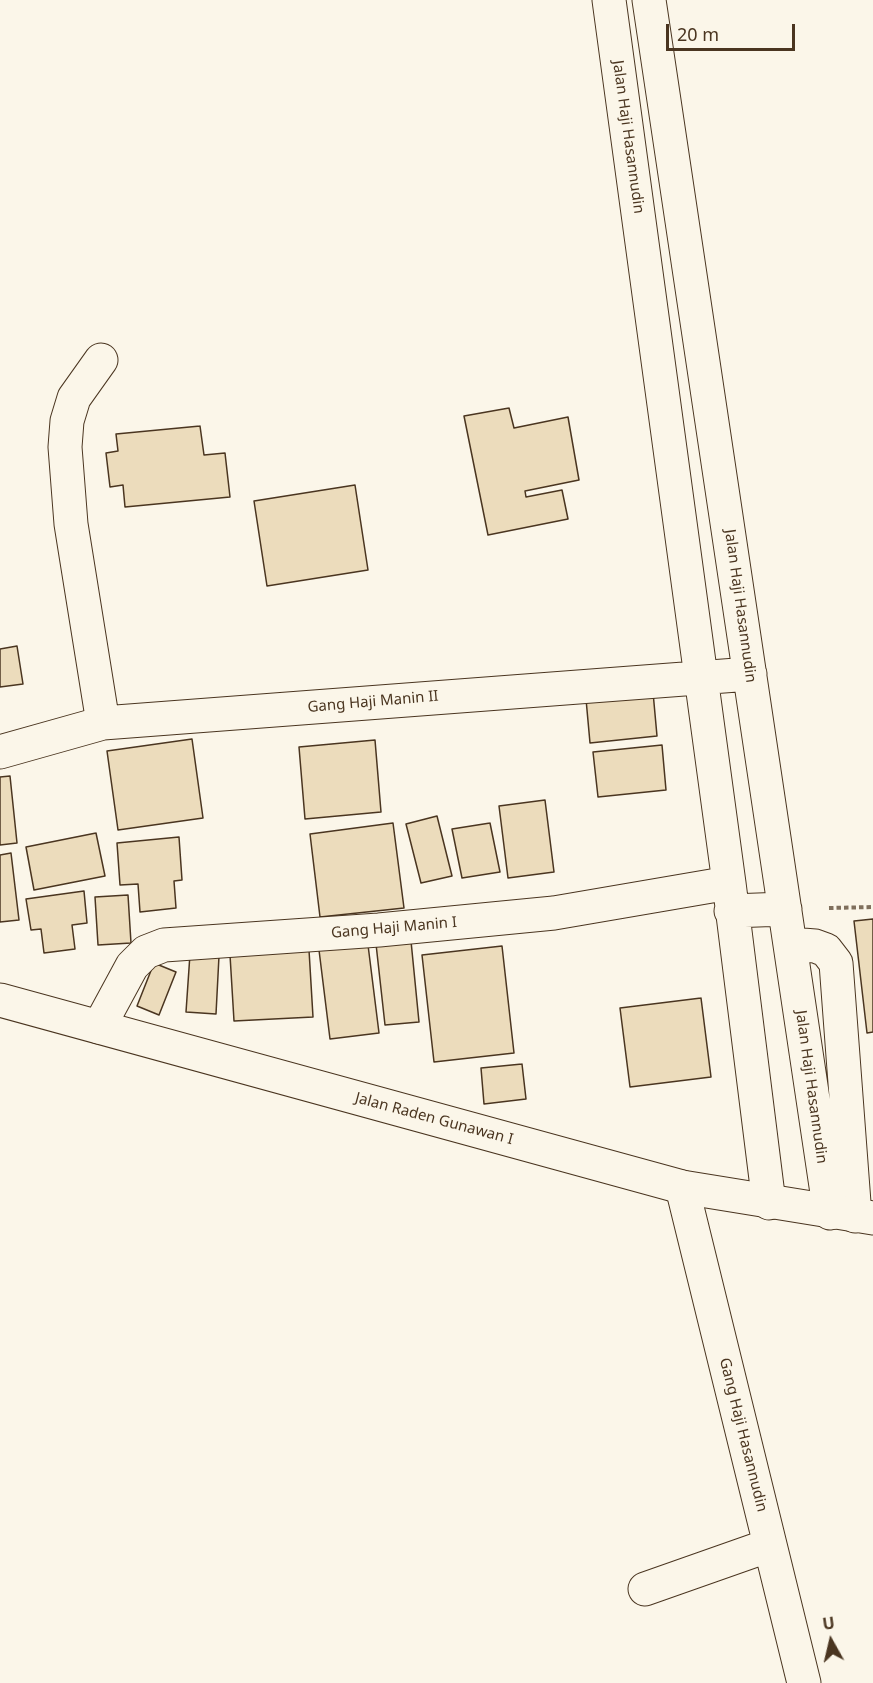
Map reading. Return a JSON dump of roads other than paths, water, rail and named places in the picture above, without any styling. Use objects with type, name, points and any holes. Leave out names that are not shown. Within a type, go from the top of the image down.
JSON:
[{"type":"main road","name":"Jalan Haji Hasannudin","points":[[609,0],[702,676],[769,1203]]},
{"type":"main road","name":"Jalan Haji Hasannudin","points":[[650,0],[790,944],[853,1216]]},
{"type":"main road","points":[[101,360],[74,398],[67,421],[65,447],[71,524],[103,723]]},
{"type":"main road","points":[[664,402],[710,399]]},
{"type":"main road","name":"Gang Haji Manin II","points":[[0,752],[103,723],[750,674]]},
{"type":"main road","name":"Gang Haji Manin I","points":[[99,1027],[132,966],[146,952],[164,945],[379,930],[730,897],[785,909]]},
{"type":"main road","points":[[790,944],[814,946],[826,950],[836,963],[853,1216]]},
{"type":"main road","name":"Jalan Raden Gunawan I","points":[[0,1000],[682,1187],[853,1216]]},
{"type":"main road","name":"Gang Haji Hasannudin","points":[[682,1187],[804,1683]]},
{"type":"main road","points":[[645,1589],[770,1545]]}]
